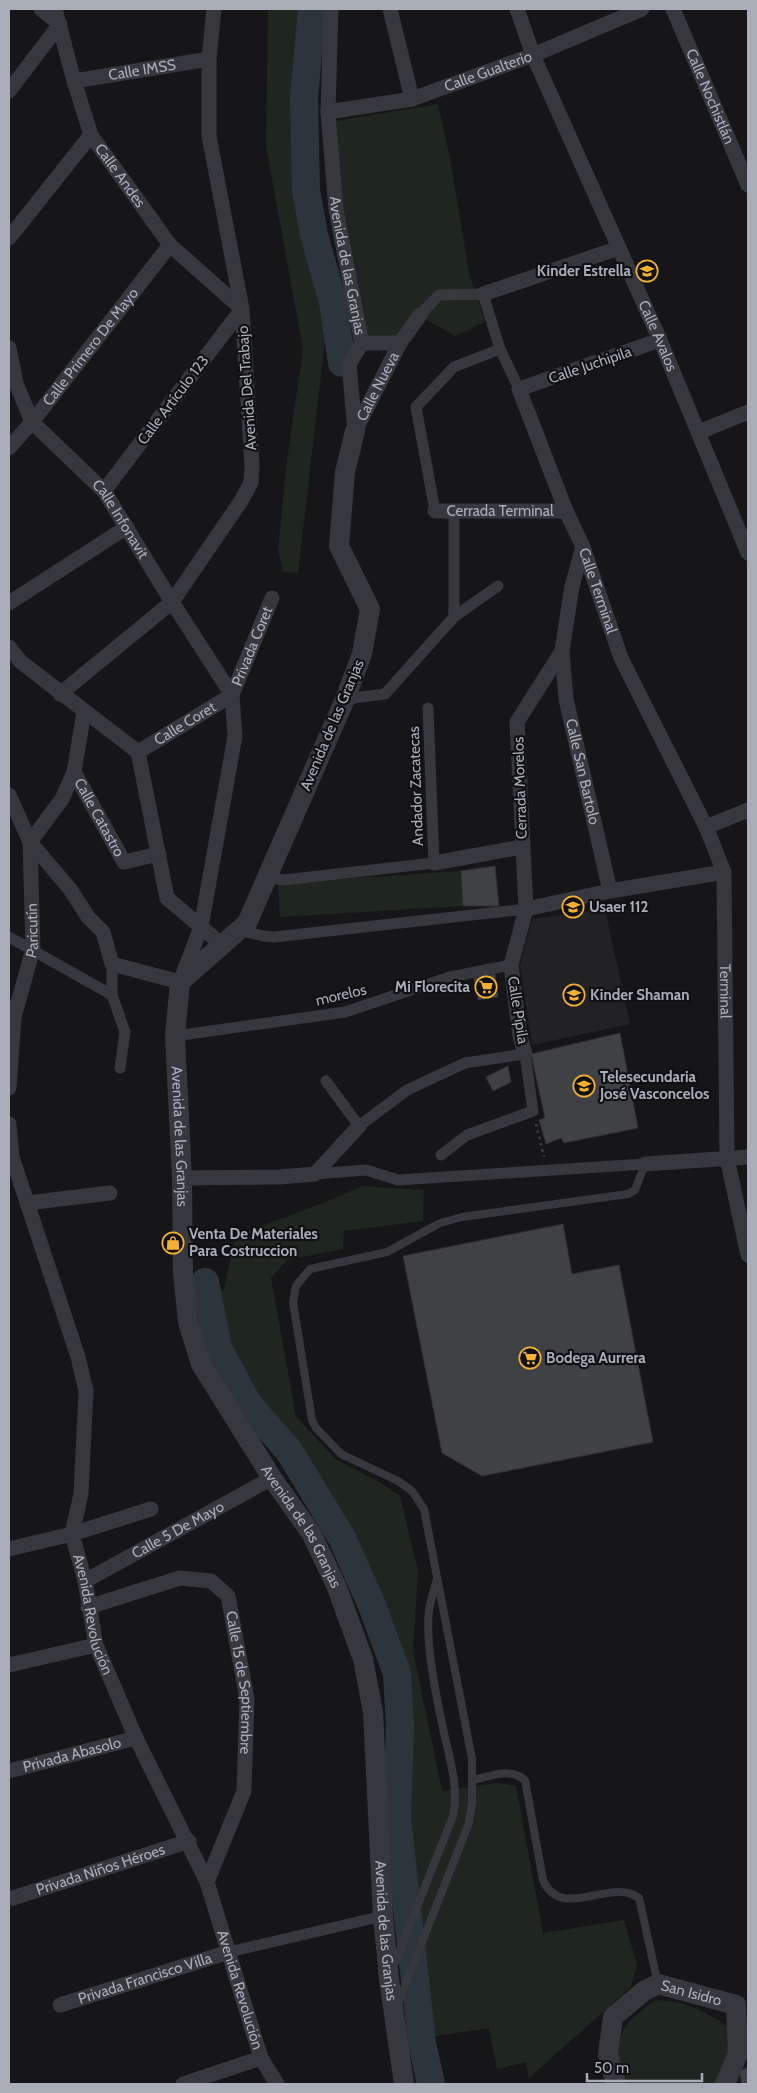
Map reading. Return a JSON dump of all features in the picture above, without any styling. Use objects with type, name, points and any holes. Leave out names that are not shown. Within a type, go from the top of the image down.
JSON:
[{"type":"street","points":[[9,91],[60,24],[42,9]]},
{"type":"street","name":"Calle Andes","points":[[55,9],[74,81],[92,135],[170,245],[242,309]]},
{"type":"street","name":"Avenida Del Trabajo","points":[[60,694],[172,602],[242,501],[251,483],[252,464],[242,309],[209,136],[209,58],[214,9]]},
{"type":"street","name":"Avenida de las Granjas","points":[[180,982],[247,922],[345,699],[362,654],[370,610],[339,546],[345,472],[355,431],[349,364],[362,343],[336,210],[328,112],[331,9]]},
{"type":"street","points":[[390,9],[412,99]]},
{"type":"street","name":"Calle Avalos","points":[[517,9],[533,55],[660,340],[748,553]]},
{"type":"street","name":"Calle Gualterio","points":[[328,112],[412,99],[533,55],[642,9]]},
{"type":"street","name":"Calle Nochistlán","points":[[673,9],[748,185]]},
{"type":"street","name":"Calle IMSS","points":[[74,81],[209,58]]},
{"type":"street","points":[[9,238],[92,135]]},
{"type":"street","name":"Calle Primero De Mayo","points":[[9,448],[32,422],[170,245]]},
{"type":"street","name":"Calle Nueva","points":[[355,431],[400,343],[439,294],[483,294],[619,248]]},
{"type":"street","points":[[483,294],[500,349]]},
{"type":"street","name":"Calle Artículo 123","points":[[104,491],[242,309]]},
{"type":"street","name":"Calle Juchipila","points":[[519,389],[660,340]]},
{"type":"street","name":"Calle Nueva","points":[[362,343],[400,343]]},
{"type":"street","name":"Calle Infonavit","points":[[9,348],[16,383],[32,422],[104,491],[232,695]]},
{"type":"street","name":"Calle Terminal","points":[[500,349],[519,389],[566,511],[583,546],[621,658],[706,827]]},
{"type":"street","name":"Cerrada Terminal","points":[[500,349],[454,367],[416,407],[435,511],[566,511]]},
{"type":"street","points":[[699,432],[748,412]]},
{"type":"street","points":[[454,511],[454,616]]},
{"type":"street","points":[[9,604],[127,527]]},
{"type":"street","points":[[562,651],[572,586],[583,546]]},
{"type":"street","points":[[345,699],[385,694],[454,616],[498,586]]},
{"type":"street","name":"Privada Coret","points":[[232,695],[272,598]]},
{"type":"street","points":[[9,647],[21,662],[60,694],[138,752],[167,898],[221,944]]},
{"type":"street","name":"Cerrada Morelos","points":[[526,909],[517,722],[562,651]]},
{"type":"street","name":"Calle San Bartolo","points":[[562,651],[566,699],[610,892]]},
{"type":"street","name":"Avenida de las Granjas","points":[[232,695],[235,736],[201,927],[180,982],[175,1036],[182,1178],[183,1273],[188,1322],[201,1364],[272,1478],[311,1533],[336,1585],[362,1659],[373,1712],[383,1916],[393,2015],[404,2084]]},
{"type":"street","name":"Calle Coret","points":[[138,752],[232,695]]},
{"type":"street","name":"Andador Zacatecas","points":[[428,708],[434,863]]},
{"type":"street","points":[[30,842],[62,799],[74,772],[84,712]]},
{"type":"street","name":"Calle Catastro","points":[[74,772],[124,862],[159,854]]},
{"type":"street","points":[[9,795],[30,842],[70,889],[88,917],[103,932],[112,964],[112,995],[125,1032],[120,1068]]},
{"type":"street","points":[[706,827],[748,810]]},
{"type":"street","name":"Terminal","points":[[706,827],[724,872],[727,1158],[748,1255]]},
{"type":"street","name":"Paricutín","points":[[14,1017],[33,949],[30,842]]},
{"type":"street","points":[[267,877],[283,880],[434,863],[522,847]]},
{"type":"street","points":[[239,930],[263,936],[274,936],[526,909],[724,872]]},
{"type":"street","name":"Calle Pípila","points":[[525,1054],[511,965],[526,909]]},
{"type":"street","points":[[9,937],[112,995]]},
{"type":"street","points":[[112,964],[180,982]]},
{"type":"street","name":"morelos","points":[[175,1036],[345,1012],[450,977],[511,965]]},
{"type":"street","points":[[9,1002],[14,1017],[9,1088]]},
{"type":"street","points":[[315,1174],[359,1126],[407,1090],[465,1063],[525,1054],[533,1111],[467,1135],[441,1155]]},
{"type":"street","points":[[326,1081],[359,1126]]},
{"type":"street","name":"Avenida Revolución","points":[[9,1124],[12,1157],[78,1357],[86,1391],[81,1494],[72,1534],[85,1581],[96,1645],[136,1738],[189,1841],[207,1882],[260,2058],[277,2084]]},
{"type":"street","points":[[182,1178],[279,1177],[366,1170],[398,1180],[748,1157]]},
{"type":"street","points":[[26,1203],[110,1193]]},
{"type":"street","name":"Calle 5 De Mayo","points":[[85,1581],[272,1478]]},
{"type":"street","points":[[9,1549],[72,1534],[151,1509]]},
{"type":"street","name":"Calle 15 de Septiembre","points":[[88,1607],[180,1578],[211,1581],[228,1596],[247,1700],[244,1791],[207,1882]]},
{"type":"street","points":[[9,1665],[96,1645]]},
{"type":"street","name":"Privada Abasolo","points":[[9,1771],[136,1738]]},
{"type":"street","name":"Privada Niños Héroes","points":[[13,1898],[189,1841]]},
{"type":"street","points":[[229,1952],[383,1916]]},
{"type":"street","name":"Privada Francisco Villa","points":[[60,2005],[229,1952]]},
{"type":"street","name":"San Isidro","points":[[616,2084],[608,2054],[613,2018],[644,1991],[658,1984],[742,2007],[743,2053],[724,2084]]},
{"type":"street","points":[[183,2084],[260,2058]]},
{"type":"lane","points":[[393,2015],[469,1823],[473,1780],[470,1750],[424,1509],[412,1491],[398,1481],[341,1454],[316,1428],[312,1420],[293,1302],[296,1286],[310,1268],[387,1252],[440,1222],[462,1217],[628,1194],[635,1190],[645,1164]]},
{"type":"lane","points":[[389,1978],[456,1803],[455,1786],[439,1710],[429,1638],[429,1611],[437,1580]]},
{"type":"lane","points":[[473,1780],[508,1772],[517,1774],[525,1780],[543,1880],[547,1891],[555,1896],[572,1899],[622,1891],[632,1892],[639,1898],[658,1984]]},
{"type":"path","points":[[533,1111],[548,1171]]},
{"type":"shaded area","points":[[268,9],[320,9],[312,149],[328,314],[298,573],[283,572],[278,549],[287,460],[303,350],[266,146]]},
{"type":"shaded area","points":[[438,104],[451,163],[469,273],[485,322],[455,336],[417,314],[399,338],[365,338],[341,211],[336,121]]},
{"type":"shaded area","points":[[461,871],[463,906],[280,917],[278,883]]},
{"type":"shaded area","name":"Kinder Shaman","points":[[605,909],[630,1024],[532,1045],[520,966],[532,919]]},
{"type":"shaded area","points":[[362,1186],[424,1190],[423,1221],[344,1231],[343,1249],[287,1260],[271,1278],[296,1416],[335,1459],[376,1480],[400,1496],[418,1570],[413,1650],[442,1791],[498,1783],[516,1786],[543,1933],[624,1920],[637,1965],[631,1987],[529,2078],[526,2062],[497,2069],[489,2028],[429,2037],[423,1971],[411,1902],[403,1817],[405,1727],[403,1672],[376,1600],[347,1535],[294,1452],[251,1401],[223,1347],[213,1292],[224,1290],[235,1236],[328,1201]]},
{"type":"shaded area","points":[[655,2000],[686,2004],[728,2027],[730,2057],[715,2084],[625,2084],[619,2056],[621,2036],[625,2027],[632,2019]]},
{"type":"building","points":[[495,866],[499,906],[463,906],[461,871]]},
{"type":"building","name":"Mi Florecita","points":[[495,974],[498,997],[478,1000],[474,978]]},
{"type":"building","name":"Telesecundaria José Vasconcelos","points":[[620,1033],[638,1128],[564,1143],[561,1138],[546,1144],[539,1120],[545,1118],[531,1054]]},
{"type":"building","points":[[508,1066],[511,1082],[493,1091],[486,1077]]},
{"type":"building","name":"Bodega Aurrera","points":[[563,1224],[572,1274],[619,1265],[653,1442],[482,1476],[442,1453],[403,1256]]},
{"type":"building","points":[[748,2068],[748,2084],[742,2084],[739,2070]]},
{"type":"waterway","points":[[312,9],[304,98],[306,190],[314,235],[333,302],[342,363]]},
{"type":"waterway","points":[[205,1282],[218,1348],[248,1404],[289,1451],[342,1538],[371,1603],[397,1673],[400,1726],[397,1818],[422,2043],[431,2084]]},
{"type":"place","name":"Kinder Estrella","points":[[647,271]]},
{"type":"place","name":"Usaer 112","points":[[573,907]]},
{"type":"place","name":"Mi Florecita","points":[[486,987]]},
{"type":"place","name":"Kinder Shaman","points":[[574,995]]},
{"type":"place","name":"Telesecundaria José Vasconcelos","points":[[584,1086]]},
{"type":"place","name":"Venta De Materiales Para Costruccion","points":[[173,1243]]},
{"type":"place","name":"Bodega Aurrera","points":[[530,1358]]}]
